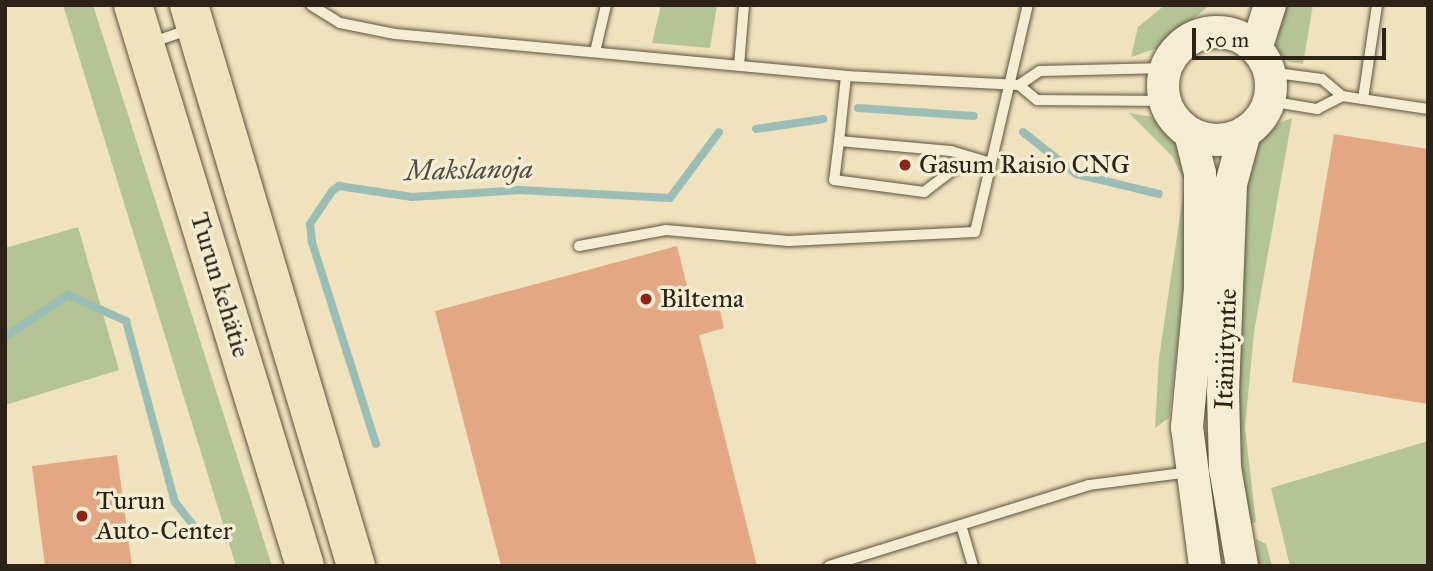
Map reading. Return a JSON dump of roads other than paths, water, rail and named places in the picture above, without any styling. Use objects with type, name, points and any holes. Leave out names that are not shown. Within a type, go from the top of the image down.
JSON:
[{"type":"highway","name":"Turun kehätie","points":[[133,5],[305,566]]},
{"type":"highway","name":"Turun kehätie","points":[[192,16],[356,566]]},
{"type":"street","points":[[1225,5],[1205,33],[1180,47],[1167,68],[1166,101],[1191,133],[1218,140],[1245,132],[1265,74],[1270,5]]},
{"type":"street","points":[[1205,33],[1233,34],[1265,74]]},
{"type":"street","name":"Itäniityntie","points":[[1242,566],[1225,468],[1231,184],[1245,132]]},
{"type":"street","name":"Itäniityntie","points":[[1191,133],[1200,173],[1200,289],[1188,388],[1189,472],[1205,566]]},
{"type":"lane","points":[[311,5],[340,23],[383,32],[846,76],[1019,85],[1037,100],[1166,101]]},
{"type":"lane","points":[[595,52],[606,5]]},
{"type":"lane","points":[[739,66],[744,5]]},
{"type":"lane","points":[[579,246],[666,230],[789,241],[975,232],[1006,84],[1028,5]]},
{"type":"lane","points":[[1363,99],[1377,5]]},
{"type":"lane","points":[[144,45],[192,16]]},
{"type":"lane","points":[[1019,85],[1040,71],[1167,68]]},
{"type":"lane","points":[[1265,74],[1317,108],[1342,96]]},
{"type":"lane","points":[[1265,74],[1322,79],[1342,96],[1428,109]]},
{"type":"lane","points":[[846,76],[834,180],[925,192],[966,160]]},
{"type":"lane","points":[[839,141],[951,151],[966,160],[988,162]]},
{"type":"lane","points":[[829,566],[1089,485],[1225,468]]},
{"type":"lane","points":[[961,525],[973,566]]},
{"type":"waterway","name":"Makslanoja","points":[[858,108],[974,116]]},
{"type":"waterway","name":"Makslanoja","points":[[756,129],[823,119]]},
{"type":"waterway","name":"Makslanoja","points":[[376,444],[312,242],[310,224],[332,191],[339,186],[412,197],[520,190],[670,198],[719,132]]},
{"type":"waterway","name":"Makslanoja","points":[[1023,132],[1076,174],[1159,194]]},
{"type":"waterway","name":"Makslanoja","points":[[5,337],[68,295],[126,321],[175,502],[193,525]]},
{"type":"place","name":"Gasum Raisio CNG","points":[[905,165]]},
{"type":"place","name":"Biltema","points":[[646,299]]},
{"type":"place","name":"Turun Auto-Center","points":[[82,516]]}]
